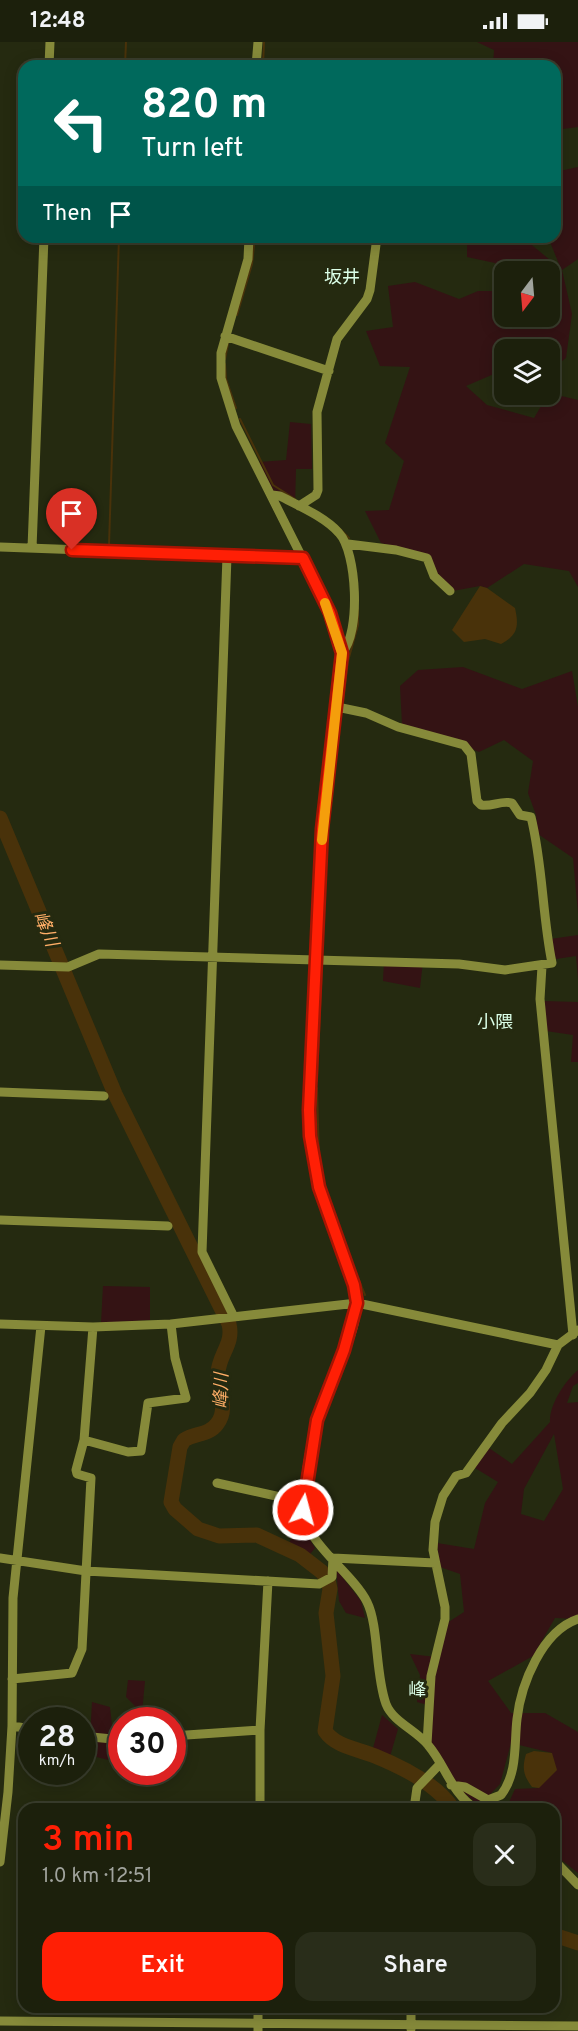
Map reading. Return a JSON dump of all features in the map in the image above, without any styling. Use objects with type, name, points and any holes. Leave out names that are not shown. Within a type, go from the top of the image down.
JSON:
[{"type":"street","points":[[49,60],[50,42]]},
{"type":"street","points":[[256,60],[258,42]]},
{"type":"street","points":[[32,548],[44,243]]},
{"type":"street","points":[[249,243],[248,259],[225,336],[220,363],[227,402],[330,613],[342,653],[338,707],[322,829],[310,1136],[319,1187],[354,1285],[357,1303],[344,1350],[317,1420],[303,1502],[307,1527],[363,1594],[370,1609],[378,1674],[387,1706],[392,1714],[427,1744],[451,1785],[470,1803]]},
{"type":"street","points":[[299,506],[316,495],[318,490],[316,424],[337,339],[367,299],[376,243]]},
{"type":"street","points":[[225,336],[329,371]]},
{"type":"street","points":[[272,495],[280,496],[299,506],[338,531],[348,543],[355,613],[347,648],[342,653]]},
{"type":"street","points":[[348,543],[396,550],[427,558],[434,576],[450,591]]},
{"type":"street","points":[[0,547],[303,558]]},
{"type":"street","points":[[227,556],[202,1251],[234,1317]]},
{"type":"street","points":[[0,965],[69,967],[99,954],[459,964],[505,970],[552,963],[545,928],[541,876],[531,817],[520,815],[512,803],[506,802],[490,807],[481,805],[477,801],[471,754],[464,746],[398,727],[366,713],[338,707]]},
{"type":"street","points":[[427,1744],[431,1676],[445,1619],[445,1607],[435,1563],[435,1522],[448,1486],[456,1476],[466,1473],[502,1423],[530,1393],[546,1370],[558,1345],[576,1333],[540,999],[542,966]]},
{"type":"street","points":[[0,1092],[104,1096]]},
{"type":"street","points":[[0,1220],[168,1226]]},
{"type":"street","points":[[0,1324],[93,1327],[171,1324],[357,1303],[558,1345]]},
{"type":"street","points":[[84,1440],[128,1452],[141,1451],[148,1403],[186,1398],[175,1358],[171,1324]]},
{"type":"street","points":[[0,1862],[8,1792],[12,1726],[13,1598],[41,1326]]},
{"type":"street","points":[[12,1678],[72,1672],[76,1668],[82,1649],[91,1478],[77,1474],[76,1470],[84,1440],[93,1327]]},
{"type":"street","points":[[217,1483],[303,1502]]},
{"type":"street","points":[[0,1558],[86,1571],[324,1583],[333,1578],[333,1558]]},
{"type":"street","points":[[333,1558],[435,1563]]},
{"type":"street","points":[[260,1803],[260,1730],[268,1581]]},
{"type":"street","points":[[451,1785],[465,1787],[488,1800],[496,1799],[506,1789],[514,1757],[520,1702],[528,1678],[546,1644],[560,1629],[578,1619]]},
{"type":"street","points":[[12,1726],[18,1727]]},
{"type":"street","points":[[186,1735],[260,1730]]},
{"type":"street","points":[[415,1803],[417,1788],[439,1765]]},
{"type":"street","points":[[560,1866],[578,1885]]},
{"type":"street","points":[[0,2021],[258,2027],[578,2026]]},
{"type":"shaded area","points":[[477,42],[578,42],[578,127],[561,129],[561,60],[493,60],[494,50]]},
{"type":"shaded area","points":[[578,167],[578,259],[562,270],[572,314],[566,358],[560,363],[560,339],[494,339],[494,374],[466,386],[487,405],[534,418],[542,405],[560,405],[560,396],[578,400],[578,587],[569,571],[524,564],[487,588],[480,586],[447,592],[424,554],[381,543],[365,511],[389,510],[404,461],[385,443],[410,367],[380,366],[366,331],[393,327],[388,286],[415,282],[459,299],[478,291],[494,291],[494,327],[560,327],[561,269],[560,261],[558,261],[550,243],[561,243],[561,171]]},
{"type":"shaded area","points":[[467,243],[529,243],[551,261],[494,263],[467,257]]},
{"type":"shaded area","points":[[290,422],[311,424],[312,469],[296,469],[295,506],[276,497],[259,462],[286,460]]},
{"type":"shaded area","points":[[480,586],[487,588],[515,608],[516,629],[511,637],[501,644],[485,639],[464,642],[452,630]]},
{"type":"shaded area","points":[[463,667],[522,689],[572,671],[578,707],[578,914],[573,858],[538,834],[536,815],[528,793],[533,761],[504,740],[479,752],[447,738],[402,724],[400,686],[418,670]]},
{"type":"shaded area","points":[[578,935],[578,980],[576,956],[556,959],[550,939]]},
{"type":"shaded area","points":[[384,961],[423,961],[420,988],[383,981]]},
{"type":"shaded area","points":[[543,1001],[578,1002],[578,1062],[571,1062],[573,1035],[546,1031]]},
{"type":"shaded area","points":[[103,1286],[150,1287],[150,1320],[101,1323]]},
{"type":"shaded area","points":[[578,1370],[578,1383],[573,1386],[567,1403],[578,1402],[578,1619],[555,1618],[533,1656],[488,1681],[511,1713],[545,1713],[578,1732],[578,1873],[560,1859],[560,1803],[509,1803],[515,1789],[539,1788],[552,1753],[511,1743],[500,1784],[482,1803],[476,1803],[450,1780],[431,1742],[431,1706],[417,1702],[420,1675],[410,1654],[436,1657],[447,1623],[464,1612],[460,1574],[440,1567],[437,1543],[474,1549],[485,1503],[498,1482],[475,1468],[489,1448],[512,1464],[550,1422],[552,1408],[563,1387]],"holes":[[[554,1434],[563,1489],[544,1521],[521,1514],[524,1489]]]},
{"type":"shaded area","points":[[300,1524],[315,1548],[307,1558],[289,1543]]},
{"type":"shaded area","points":[[336,1569],[361,1601],[365,1618],[346,1613],[339,1601]]},
{"type":"shaded area","points":[[128,1680],[145,1681],[143,1707],[136,1707],[126,1697]]},
{"type":"shaded area","points":[[92,1702],[110,1707],[108,1707],[108,1760],[96,1757],[96,1707],[92,1707]]},
{"type":"shaded area","points":[[382,1715],[398,1729],[389,1760],[372,1752]]},
{"type":"shaded area","points":[[534,1751],[552,1753],[557,1770],[539,1788],[532,1787],[524,1771],[526,1754]]},
{"type":"waterway","points":[[125,60],[126,42]]},
{"type":"waterway","points":[[263,60],[264,42]]},
{"type":"waterway","points":[[109,545],[119,243]]},
{"type":"waterway","points":[[237,315],[252,264],[254,243]]},
{"type":"waterway","points":[[225,359],[228,344]]},
{"type":"waterway","points":[[225,364],[226,379],[236,408]]},
{"type":"waterway","points":[[240,419],[273,485],[295,499]]},
{"type":"waterway","points":[[336,525],[349,538]]},
{"type":"waterway","points":[[343,703],[348,661],[358,625],[358,608]]},
{"type":"waterway","points":[[328,826],[341,713]]},
{"type":"waterway","name":"峰川","points":[[0,818],[115,1094],[229,1324],[230,1337],[218,1373],[222,1412],[214,1428],[184,1440],[180,1447],[171,1502],[175,1509],[198,1529],[219,1536],[257,1535],[300,1555],[322,1572],[328,1580],[330,1589],[326,1613],[333,1676],[325,1731],[341,1744],[385,1760],[418,1777],[448,1803]]},
{"type":"waterway","points":[[322,957],[327,834]]},
{"type":"waterway","points":[[317,1081],[322,964]]},
{"type":"waterway","points":[[317,1088],[319,1160],[330,1209]]},
{"type":"waterway","points":[[358,1278],[365,1295]]},
{"type":"waterway","name":"峰川","points":[[560,1937],[578,1943]]},
{"type":"slow traffic","points":[[322,840],[342,668],[342,653],[338,636],[325,603]]},
{"type":"district","name":"坂井","points":[[342,277]]},
{"type":"district","name":"小隈","points":[[495,1022]]},
{"type":"district","name":"峰","points":[[417,1690]]},
{"type":"route","points":[[72,550],[303,558],[330,613],[338,636],[342,653],[342,668],[322,829],[309,1110],[310,1136],[319,1187],[357,1294],[357,1303],[355,1318],[317,1420],[303,1510]]}]
